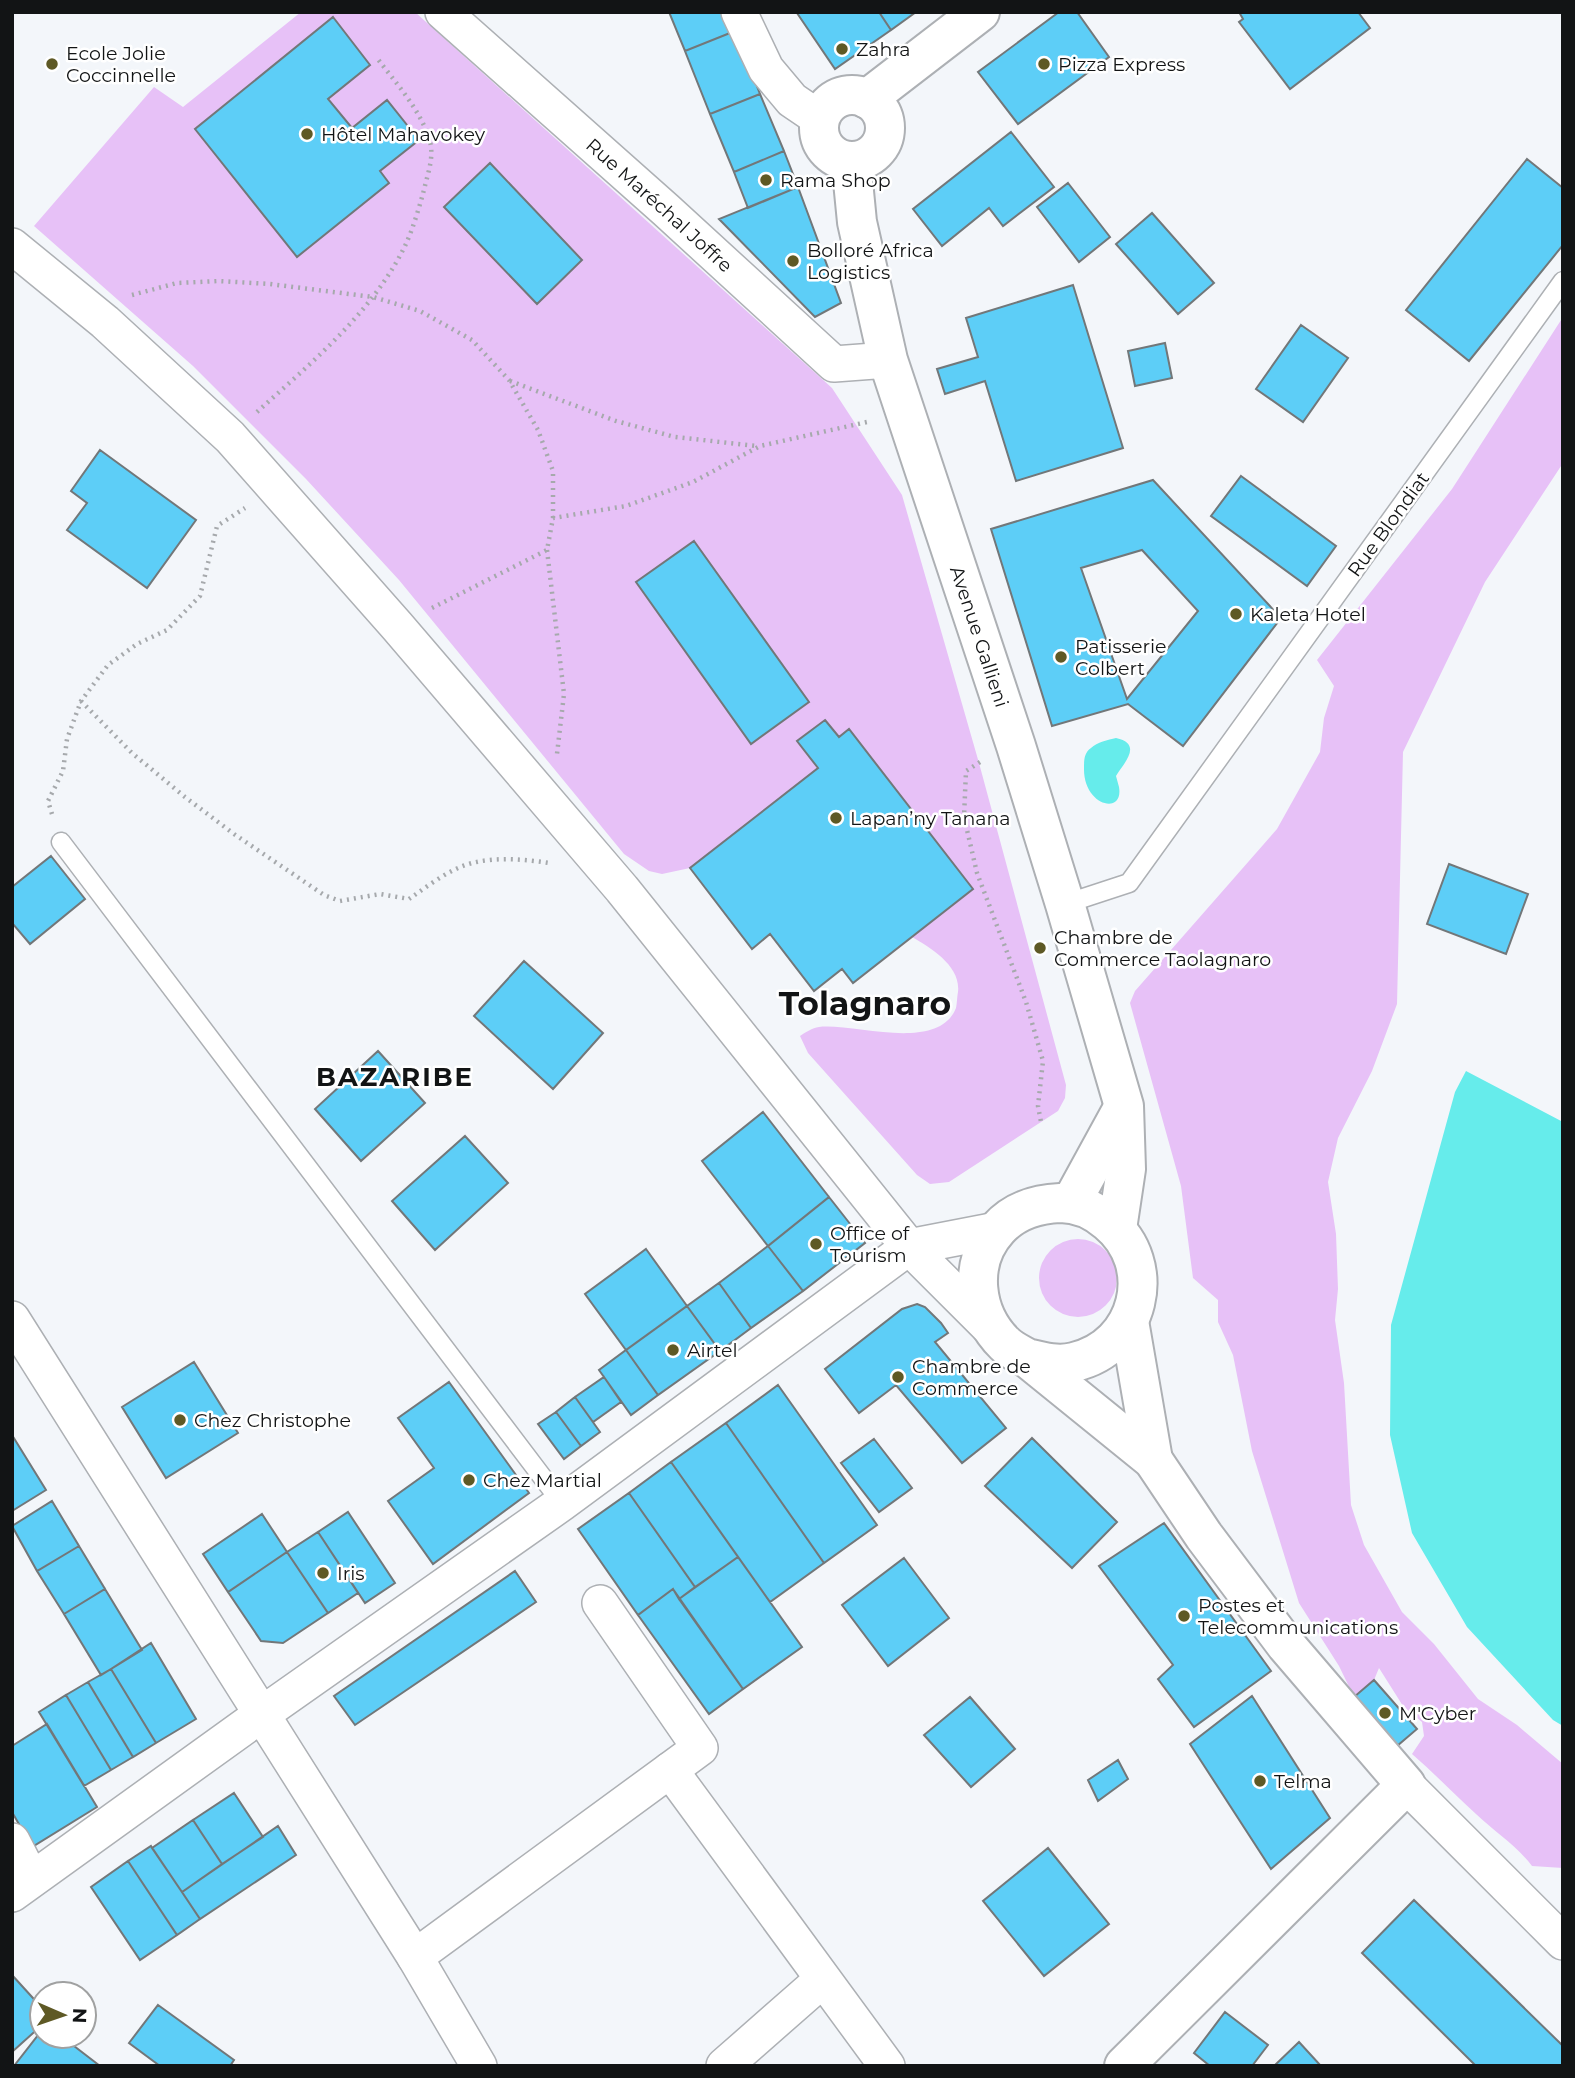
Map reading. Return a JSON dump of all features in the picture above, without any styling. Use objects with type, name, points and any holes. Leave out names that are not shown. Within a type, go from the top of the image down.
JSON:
[{"type":"main road","points":[[867,99],[980,12]]},
{"type":"main road","points":[[848,95],[867,99],[882,115],[885,126],[879,147],[872,155],[851,162],[832,155],[825,148],[818,129],[824,110],[839,98],[848,95]]},
{"type":"main road","name":"Avenue Gallieni","points":[[851,162],[858,222],[888,360],[1016,746],[1124,1106],[1126,1168],[1117,1229]]},
{"type":"main road","points":[[1071,1203],[1124,1106]]},
{"type":"main road","points":[[1027,1359],[1050,1364],[1073,1363],[1095,1355],[1115,1341],[1129,1321],[1137,1298],[1137,1273],[1131,1250],[1117,1229],[1097,1212],[1071,1203],[1044,1204],[1018,1212],[998,1230],[983,1253],[977,1279],[980,1306],[992,1330],[1007,1347],[1027,1359],[1153,1460],[1204,1536],[1286,1645],[1406,1786],[1124,2066]]},
{"type":"main road","points":[[1129,1321],[1153,1460]]},
{"type":"street","name":"Rue Maréchal Joffre","points":[[443,12],[666,210],[834,365],[888,360]]},
{"type":"street","points":[[739,12],[766,69],[792,100],[820,119]]},
{"type":"street","points":[[12,246],[105,321],[230,437],[270,481],[622,889],[909,1247],[992,1330]]},
{"type":"street","points":[[12,1841],[22,1886],[562,1503],[909,1247],[998,1230]]},
{"type":"street","points":[[12,1319],[415,1957],[479,2066]]},
{"type":"street","points":[[415,1957],[700,1748],[600,1603]]},
{"type":"street","points":[[670,1770],[887,2066]]},
{"type":"street","points":[[1406,1786],[1563,1942]]},
{"type":"street","points":[[724,2066],[822,1980]]},
{"type":"lane","name":"Rue Blondiat","points":[[1065,904],[1129,883],[1563,281]]},
{"type":"lane","points":[[61,842],[562,1503]]},
{"type":"path","points":[[230,437],[350,323],[373,297],[405,245],[432,159],[429,139],[419,117],[377,58]]},
{"type":"path","points":[[105,321],[130,295],[177,283],[219,281],[270,284],[373,297],[420,311],[472,340],[509,380],[538,430],[552,471],[553,519],[547,550],[564,694],[555,770],[546,800]]},
{"type":"path","points":[[509,380],[616,421],[675,437],[760,446]]},
{"type":"path","points":[[553,519],[637,502],[693,482],[760,446],[905,413]]},
{"type":"path","points":[[61,842],[48,802],[63,771],[67,739],[81,701],[108,665],[137,644],[167,630],[200,596],[217,526],[244,509],[270,481]]},
{"type":"path","points":[[397,626],[547,550]]},
{"type":"path","points":[[81,701],[132,752],[215,819],[295,876],[324,895],[340,901],[380,894],[409,899],[436,879],[471,863],[520,859],[559,864]]},
{"type":"path","points":[[1016,746],[966,771],[964,817],[978,873],[1026,1002],[1043,1061],[1038,1107],[1041,1122]]},
{"type":"shaded area","points":[[301,12],[415,12],[832,388],[902,495],[979,763],[1066,1085],[1065,1098],[1058,1111],[949,1182],[930,1184],[917,1175],[808,1053],[800,1036],[819,1027],[914,1033],[946,1022],[956,1008],[958,983],[955,974],[943,959],[912,937],[973,889],[825,720],[797,741],[818,768],[690,868],[662,874],[649,871],[624,854],[399,580],[306,479],[193,366],[34,226],[154,87],[183,107]]},
{"type":"shaded area","points":[[1563,317],[1563,463],[1485,582],[1403,752],[1397,1004],[1372,1071],[1338,1138],[1328,1182],[1336,1234],[1338,1289],[1335,1320],[1344,1383],[1351,1505],[1364,1545],[1402,1612],[1434,1644],[1478,1699],[1517,1725],[1563,1764],[1563,1868],[1532,1866],[1412,1754],[1424,1736],[1422,1722],[1403,1706],[1379,1668],[1374,1680],[1354,1697],[1339,1666],[1299,1603],[1252,1451],[1233,1355],[1218,1322],[1218,1300],[1193,1278],[1181,1186],[1130,1003],[1135,991],[1277,829],[1320,752],[1324,718],[1334,686],[1317,660],[1452,489]]},
{"type":"shaded area","points":[[1078,1239],[1093,1242],[1106,1250],[1114,1263],[1117,1278],[1114,1293],[1106,1306],[1093,1314],[1078,1317],[1063,1314],[1050,1306],[1042,1293],[1039,1278],[1042,1263],[1050,1250],[1063,1242]]},
{"type":"water","points":[[1116,738],[1129,745],[1129,755],[1116,776],[1119,796],[1116,802],[1103,803],[1090,791],[1085,781],[1085,757],[1093,746]]},
{"type":"water","points":[[1466,1071],[1563,1122],[1563,1726],[1553,1720],[1467,1627],[1412,1533],[1390,1435],[1391,1325],[1455,1092]]},
{"type":"building","points":[[669,12],[728,12],[735,31],[685,51]]},
{"type":"building","name":"Zahra","points":[[879,12],[891,30],[835,69],[797,13]]},
{"type":"building","points":[[879,12],[916,12],[891,30]]},
{"type":"building","name":"Pizza Express","points":[[1059,12],[1077,12],[1109,57],[1018,124],[978,72]]},
{"type":"building","points":[[1239,12],[1358,12],[1370,28],[1290,89],[1239,22],[1243,19]]},
{"type":"building","name":"Hôtel Mahavokey","points":[[333,17],[370,65],[328,99],[352,128],[387,100],[419,140],[380,171],[389,183],[297,257],[195,129]]},
{"type":"building","points":[[735,31],[760,94],[710,114],[685,51]]},
{"type":"building","points":[[760,94],[784,151],[734,172],[710,114]]},
{"type":"building","points":[[1011,132],[1054,187],[1003,226],[989,208],[942,246],[913,209]]},
{"type":"building","name":"Rama Shop","points":[[784,151],[798,187],[748,208],[734,172]]},
{"type":"building","points":[[1527,159],[1563,188],[1563,245],[1469,361],[1406,310]]},
{"type":"building","points":[[490,163],[582,260],[537,304],[444,207]]},
{"type":"building","points":[[1068,183],[1110,237],[1079,262],[1037,207]]},
{"type":"building","name":"Bolloré Africa Logistics","points":[[798,187],[841,303],[815,317],[719,219]]},
{"type":"building","points":[[1152,213],[1214,283],[1178,314],[1116,244]]},
{"type":"building","points":[[1073,285],[1123,448],[1016,481],[985,381],[945,394],[937,369],[978,357],[966,318]]},
{"type":"building","points":[[1301,325],[1348,358],[1303,422],[1256,389]]},
{"type":"building","points":[[1165,343],[1172,378],[1135,386],[1128,351]]},
{"type":"building","points":[[100,450],[196,520],[147,588],[67,530],[87,503],[71,491]]},
{"type":"building","points":[[1241,476],[1336,546],[1307,586],[1211,516]]},
{"type":"building","name":"Kaleta Hotel","points":[[1153,480],[1281,618],[1183,746],[1128,704],[1052,726],[991,529]],"holes":[[[1142,550],[1198,611],[1127,699],[1081,568]]]},
{"type":"building","points":[[694,541],[809,702],[751,744],[636,582]]},
{"type":"building","name":"Lapan’ny Tanana","points":[[825,720],[839,737],[849,729],[973,889],[853,983],[842,969],[814,991],[770,934],[752,949],[690,868],[818,768],[797,741]]},
{"type":"building","points":[[51,856],[85,899],[30,944],[12,923],[12,887]]},
{"type":"building","points":[[1449,864],[1528,894],[1506,954],[1427,924]]},
{"type":"building","points":[[524,961],[603,1033],[553,1089],[474,1016]]},
{"type":"building","points":[[378,1051],[425,1103],[361,1161],[315,1109]]},
{"type":"building","points":[[763,1112],[829,1197],[768,1246],[702,1161]]},
{"type":"building","points":[[465,1136],[508,1183],[435,1250],[392,1201]]},
{"type":"building","name":"Office of Tourism","points":[[829,1197],[865,1243],[803,1291],[768,1246]]},
{"type":"building","points":[[768,1246],[803,1291],[751,1328],[719,1283]]},
{"type":"building","points":[[646,1249],[687,1306],[626,1350],[585,1294]]},
{"type":"building","points":[[719,1283],[751,1328],[720,1351],[687,1306]]},
{"type":"building","name":"Chambre de Commerce","points":[[917,1304],[925,1307],[941,1323],[948,1333],[935,1342],[1006,1428],[962,1463],[896,1385],[859,1413],[825,1369],[902,1309]]},
{"type":"building","name":"Airtel","points":[[687,1306],[720,1351],[658,1395],[626,1350]]},
{"type":"building","points":[[626,1350],[658,1395],[631,1415],[599,1370]]},
{"type":"building","name":"Chez Christophe","points":[[194,1362],[238,1433],[166,1478],[122,1407]]},
{"type":"building","points":[[604,1377],[621,1402],[593,1422],[575,1397]]},
{"type":"building","name":"Chez Martial","points":[[449,1382],[529,1493],[433,1564],[388,1501],[434,1468],[398,1418]]},
{"type":"building","points":[[778,1385],[877,1525],[824,1563],[726,1423]]},
{"type":"building","points":[[575,1397],[600,1432],[581,1446],[556,1412]]},
{"type":"building","points":[[556,1412],[581,1446],[564,1459],[538,1424]]},
{"type":"building","points":[[726,1423],[824,1563],[770,1602],[671,1462]]},
{"type":"building","points":[[12,1435],[46,1490],[12,1511]]},
{"type":"building","points":[[1032,1438],[1117,1522],[1072,1568],[985,1486]]},
{"type":"building","points":[[874,1439],[912,1488],[879,1512],[841,1463]]},
{"type":"building","points":[[671,1462],[738,1557],[695,1587],[629,1493]]},
{"type":"building","points":[[629,1493],[695,1587],[679,1599],[673,1589],[638,1615],[578,1529]]},
{"type":"building","points":[[52,1501],[79,1546],[37,1571],[12,1526]]},
{"type":"building","points":[[348,1512],[395,1583],[365,1603],[318,1532]]},
{"type":"building","points":[[262,1514],[287,1552],[228,1592],[203,1554]]},
{"type":"building","name":"Postes et Telecommunications","points":[[1164,1523],[1271,1671],[1194,1727],[1158,1679],[1173,1665],[1099,1566]]},
{"type":"building","name":"Iris","points":[[318,1532],[358,1593],[328,1613],[287,1552]]},
{"type":"building","points":[[79,1546],[105,1589],[64,1614],[37,1571]]},
{"type":"building","points":[[287,1552],[328,1613],[283,1643],[261,1641],[228,1592]]},
{"type":"building","points":[[738,1557],[802,1647],[743,1689],[679,1599]]},
{"type":"building","points":[[904,1558],[949,1618],[888,1666],[842,1605]]},
{"type":"building","points":[[515,1571],[536,1602],[355,1725],[334,1696]]},
{"type":"building","points":[[105,1589],[142,1650],[101,1675],[64,1614]]},
{"type":"building","points":[[673,1589],[743,1689],[709,1714],[638,1615]]},
{"type":"building","points":[[151,1643],[196,1719],[156,1743],[111,1669]]},
{"type":"building","points":[[111,1669],[156,1743],[133,1757],[88,1682]]},
{"type":"building","name":"M'Cyber","points":[[1374,1680],[1417,1729],[1397,1746],[1354,1697]]},
{"type":"building","points":[[88,1682],[133,1757],[111,1770],[66,1695]]},
{"type":"building","points":[[66,1695],[111,1770],[84,1786],[39,1712]]},
{"type":"building","name":"Telma","points":[[1252,1696],[1330,1818],[1271,1869],[1190,1744]]},
{"type":"building","points":[[970,1697],[1015,1749],[971,1787],[924,1735]]},
{"type":"building","points":[[47,1724],[97,1807],[32,1847],[12,1812],[12,1746]]},
{"type":"building","points":[[1118,1760],[1128,1779],[1098,1801],[1088,1780]]},
{"type":"building","points":[[234,1793],[263,1837],[222,1864],[193,1820]]},
{"type":"building","points":[[193,1820],[222,1864],[182,1892],[152,1848]]},
{"type":"building","points":[[278,1826],[296,1855],[200,1919],[182,1892]]},
{"type":"building","points":[[151,1846],[200,1919],[177,1935],[128,1861]]},
{"type":"building","points":[[1048,1848],[1109,1924],[1044,1976],[983,1901]]},
{"type":"building","points":[[128,1861],[177,1935],[140,1960],[91,1887]]},
{"type":"building","points":[[1414,1900],[1563,2046],[1563,2066],[1476,2066],[1362,1953]]},
{"type":"building","points":[[12,1975],[28,1993],[28,2038],[12,2052]]},
{"type":"building","points":[[158,2005],[234,2060],[230,2066],[160,2066],[129,2043]]},
{"type":"building","points":[[1225,2012],[1268,2045],[1252,2066],[1210,2066],[1194,2053]]},
{"type":"building","points":[[1299,2042],[1321,2066],[1274,2066]]},
{"type":"building","points":[[28,2048],[79,2050],[100,2066],[14,2066]]},
{"type":"place","name":"Zahra","points":[[842,49]]},
{"type":"place","name":"Ecole Jolie Coccinnelle","points":[[52,64]]},
{"type":"place","name":"Pizza Express","points":[[1044,64]]},
{"type":"place","name":"Hôtel Mahavokey","points":[[307,134]]},
{"type":"place","name":"Rama Shop","points":[[766,180]]},
{"type":"place","name":"Bolloré Africa Logistics","points":[[793,261]]},
{"type":"place","name":"Kaleta Hotel","points":[[1236,614]]},
{"type":"place","name":"Patisserie Colbert","points":[[1061,657]]},
{"type":"place","name":"Lapan’ny Tanana","points":[[836,818]]},
{"type":"place","name":"Chambre de Commerce Taolagnaro","points":[[1040,948]]},
{"type":"place","name":"Office of Tourism","points":[[816,1244]]},
{"type":"place","name":"Airtel","points":[[673,1350]]},
{"type":"place","name":"Chambre de Commerce","points":[[898,1377]]},
{"type":"place","name":"Chez Christophe","points":[[180,1420]]},
{"type":"place","name":"Chez Martial","points":[[469,1480]]},
{"type":"place","name":"Iris","points":[[323,1573]]},
{"type":"place","name":"Postes et Telecommunications","points":[[1184,1616]]},
{"type":"place","name":"M'Cyber","points":[[1385,1713]]},
{"type":"place","name":"Telma","points":[[1260,1781]]},
{"type":"district","name":"Tolagnaro","points":[[865,1003]]},
{"type":"district","name":"BAZARIBE","points":[[395,1077]]}]
